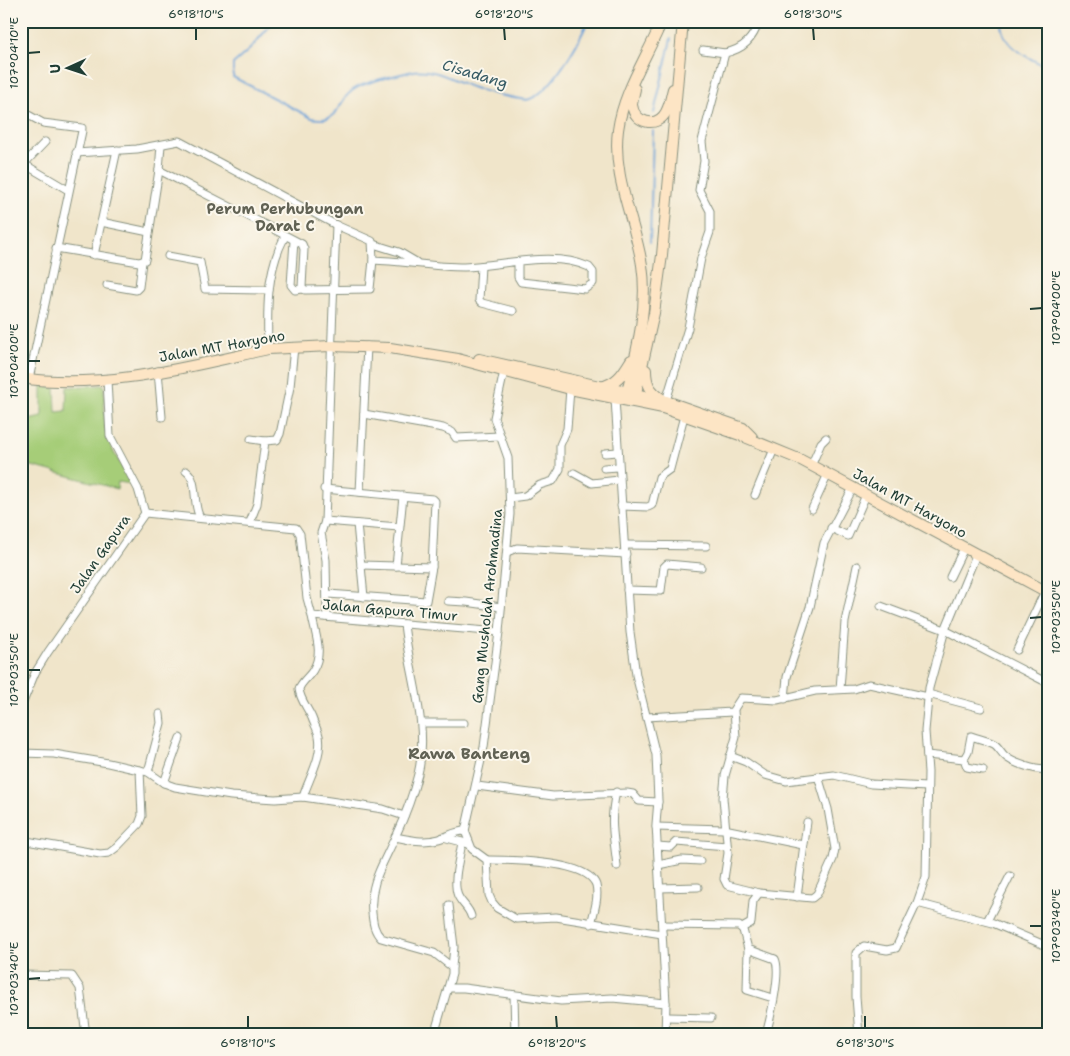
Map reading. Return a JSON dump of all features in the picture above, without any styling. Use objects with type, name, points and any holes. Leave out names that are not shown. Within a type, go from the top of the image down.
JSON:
[{"type":"main road","points":[[662,21],[623,105],[618,131],[618,149],[621,185],[642,264],[644,299],[640,353],[646,382],[652,392],[666,401]]},
{"type":"main road","points":[[627,398],[654,312],[662,255],[683,21]]},
{"type":"main road","points":[[637,74],[632,104],[635,115],[643,121],[652,122],[659,120],[666,112],[679,69]]},
{"type":"main road","name":"Jalan MT Haryono","points":[[25,378],[61,382],[108,380],[268,349],[294,346],[367,346],[458,359],[570,389],[627,398],[666,401],[743,428],[756,442]]},
{"type":"main road","points":[[597,387],[613,383],[640,353]]},
{"type":"main road","name":"Jalan MT Haryono","points":[[458,359],[484,359],[597,387],[774,449],[828,474],[1047,592]]},
{"type":"street","points":[[703,50],[726,53],[739,50],[747,44],[759,21]]},
{"type":"street","points":[[666,401],[690,320],[701,258],[710,232],[710,211],[699,190],[704,160],[702,135],[726,53]]},
{"type":"street","points":[[21,112],[43,123],[82,129],[25,378]]},
{"type":"street","points":[[45,142],[23,165],[68,190]]},
{"type":"street","points":[[76,153],[179,142],[336,224],[369,239],[373,244],[399,252],[418,264]]},
{"type":"street","points":[[107,285],[136,290],[139,287],[159,170],[161,145]]},
{"type":"street","points":[[94,255],[117,150]]},
{"type":"street","points":[[159,170],[302,244],[304,249],[303,289]]},
{"type":"street","points":[[101,222],[149,232]]},
{"type":"street","points":[[327,617],[326,560],[321,533],[324,521],[336,224]]},
{"type":"street","points":[[268,349],[269,290],[274,256],[284,236]]},
{"type":"street","points":[[294,241],[291,285],[295,290],[370,289],[373,244]]},
{"type":"street","points":[[56,248],[142,262]]},
{"type":"street","points":[[168,256],[200,262],[205,289],[269,290]]},
{"type":"street","points":[[373,260],[433,266],[481,266],[518,262],[554,261],[586,265],[593,272],[593,283],[585,289],[522,282],[518,277],[518,262]]},
{"type":"street","points":[[481,266],[479,300],[482,303],[513,312]]},
{"type":"street","points":[[251,439],[264,442],[276,440],[280,434],[290,387],[294,346]]},
{"type":"street","points":[[360,492],[367,346]]},
{"type":"street","points":[[158,371],[162,417]]},
{"type":"street","name":"Gang Musholah Arohmadina","points":[[465,831],[477,786],[502,607],[510,498],[508,458],[494,414],[504,371]]},
{"type":"street","name":"Jalan Gapura","points":[[21,707],[35,673],[48,652],[144,512],[138,488],[110,436],[108,380]]},
{"type":"street","points":[[510,498],[525,496],[540,485],[553,481],[560,469],[560,445],[567,429],[570,389]]},
{"type":"street","points":[[627,398],[618,452],[618,467],[634,662],[656,755],[658,802],[656,827],[667,1017],[665,1035]]},
{"type":"street","points":[[364,414],[443,428],[452,432],[456,438],[500,436]]},
{"type":"street","points":[[621,506],[648,507],[652,505],[659,477],[670,469],[684,416]]},
{"type":"street","points":[[811,466],[820,443],[826,438]]},
{"type":"street","points":[[250,522],[257,504],[264,442]]},
{"type":"street","points":[[755,495],[774,449]]},
{"type":"street","points":[[604,453],[618,452]]},
{"type":"street","points":[[604,468],[618,467]]},
{"type":"street","points":[[186,471],[192,477],[196,511],[200,517]]},
{"type":"street","points":[[574,474],[592,483],[619,480]]},
{"type":"street","points":[[812,509],[828,474]]},
{"type":"street","points":[[785,699],[786,677],[804,628],[818,561],[831,528],[853,488]]},
{"type":"street","points":[[324,489],[434,500],[432,567],[426,601],[328,594]]},
{"type":"street","points":[[831,528],[848,536],[866,495]]},
{"type":"street","points":[[396,566],[403,496]]},
{"type":"street","name":"Jalan Gapura Timur","points":[[144,512],[293,527],[298,530],[306,590],[312,616],[499,632]]},
{"type":"street","points":[[324,521],[399,527]]},
{"type":"street","points":[[357,524],[364,597]]},
{"type":"street","points":[[625,545],[706,546]]},
{"type":"street","points":[[506,552],[517,548],[626,554]]},
{"type":"street","points":[[950,577],[964,548]]},
{"type":"street","points":[[859,1035],[856,997],[856,953],[864,946],[887,950],[896,948],[917,903],[926,877],[927,755],[925,731],[928,696],[945,630],[976,555]]},
{"type":"street","points":[[361,564],[432,567]]},
{"type":"street","points":[[627,590],[661,591],[664,569],[667,564],[701,567]]},
{"type":"street","points":[[840,689],[845,622],[857,566]]},
{"type":"street","points":[[1017,650],[1047,592]]},
{"type":"street","points":[[448,602],[466,602],[502,607]]},
{"type":"street","points":[[881,606],[945,630],[1042,680],[1049,678]]},
{"type":"street","points":[[303,797],[318,759],[319,742],[319,734],[307,706],[300,697],[299,689],[312,673],[318,659],[319,647],[312,616]]},
{"type":"street","points":[[404,624],[421,723],[418,774],[396,837],[380,865],[373,885],[370,899],[373,923],[377,934],[381,938],[396,944],[434,953],[452,967]]},
{"type":"street","points":[[818,776],[828,809],[834,854],[817,894],[812,898],[759,893],[724,882],[727,846],[724,829],[723,786],[736,737],[734,711],[741,698],[785,699],[815,691],[868,684],[981,708]]},
{"type":"street","points":[[647,717],[734,711]]},
{"type":"street","points":[[148,772],[161,723],[160,714]]},
{"type":"street","points":[[421,723],[464,723]]},
{"type":"street","points":[[964,758],[968,752],[971,736],[996,745],[1006,758],[1015,760],[1020,765],[1039,770],[1049,769]]},
{"type":"street","points":[[164,783],[180,738]]},
{"type":"street","points":[[21,753],[79,757],[140,770],[148,772],[164,783],[175,787],[231,796],[303,797],[383,809],[404,816]]},
{"type":"street","points":[[927,755],[964,758]]},
{"type":"street","points":[[730,756],[746,762],[765,775],[786,780],[834,775],[871,784],[927,786]]},
{"type":"street","points":[[964,758],[967,767],[983,770]]},
{"type":"street","points":[[21,840],[100,854],[109,853],[132,833],[142,816],[140,770]]},
{"type":"street","points":[[477,786],[553,796],[616,792],[632,794],[640,801],[658,802]]},
{"type":"street","points":[[616,792],[611,825],[616,847],[617,866]]},
{"type":"street","points":[[797,897],[807,822]]},
{"type":"street","points":[[656,827],[724,829],[803,845]]},
{"type":"street","points":[[396,837],[423,840],[442,837],[457,831],[465,831],[465,843],[457,892],[470,911],[470,916]]},
{"type":"street","points":[[442,837],[465,843],[487,860],[561,865],[588,876],[596,885],[591,924]]},
{"type":"street","points":[[657,846],[671,847],[676,842],[727,846]]},
{"type":"street","points":[[21,851],[21,931]]},
{"type":"street","points":[[487,860],[489,895],[497,908],[516,919],[529,920],[556,917],[662,934]]},
{"type":"street","points":[[658,865],[682,860],[700,861]]},
{"type":"street","points":[[987,921],[1010,876]]},
{"type":"street","points":[[660,888],[698,887]]},
{"type":"street","points":[[662,925],[730,925],[742,928],[751,923],[753,901],[759,893]]},
{"type":"street","points":[[917,903],[987,921],[1049,947]]},
{"type":"street","points":[[434,1035],[448,988],[452,967],[454,940],[449,904]]},
{"type":"street","points":[[742,928],[748,950],[747,990],[773,998]]},
{"type":"street","points":[[748,950],[776,961],[773,998],[766,1035]]},
{"type":"street","points":[[21,975],[72,976],[80,988],[86,1035]]},
{"type":"street","points":[[448,988],[464,988],[561,1002],[612,998],[666,1003]]},
{"type":"street","points":[[514,995],[515,1035]]},
{"type":"street","points":[[667,1017],[711,1018]]},
{"type":"green space","points":[[42,385],[55,388],[56,412],[66,411],[67,387],[104,385],[105,427],[113,451],[132,484],[118,482],[117,489],[21,463],[21,436],[24,421],[42,417]]},
{"type":"waterway","name":"Cisadang","points":[[274,21],[250,49],[233,64],[233,77],[312,118],[322,119],[329,118],[334,114],[351,91],[358,87],[383,78],[418,71],[434,72],[480,90],[526,100],[545,89],[554,79],[571,54],[588,21]]},
{"type":"waterway","name":"Cisadang","points":[[1001,21],[1005,38],[1011,44],[1025,56],[1049,68]]},
{"type":"waterway","points":[[654,113],[671,39]]},
{"type":"waterway","points":[[650,242],[653,131]]},
{"type":"district","name":"Perum Perhubungan Darat C","points":[[285,218]]},
{"type":"district","name":"Rawa Banteng","points":[[469,753]]}]
